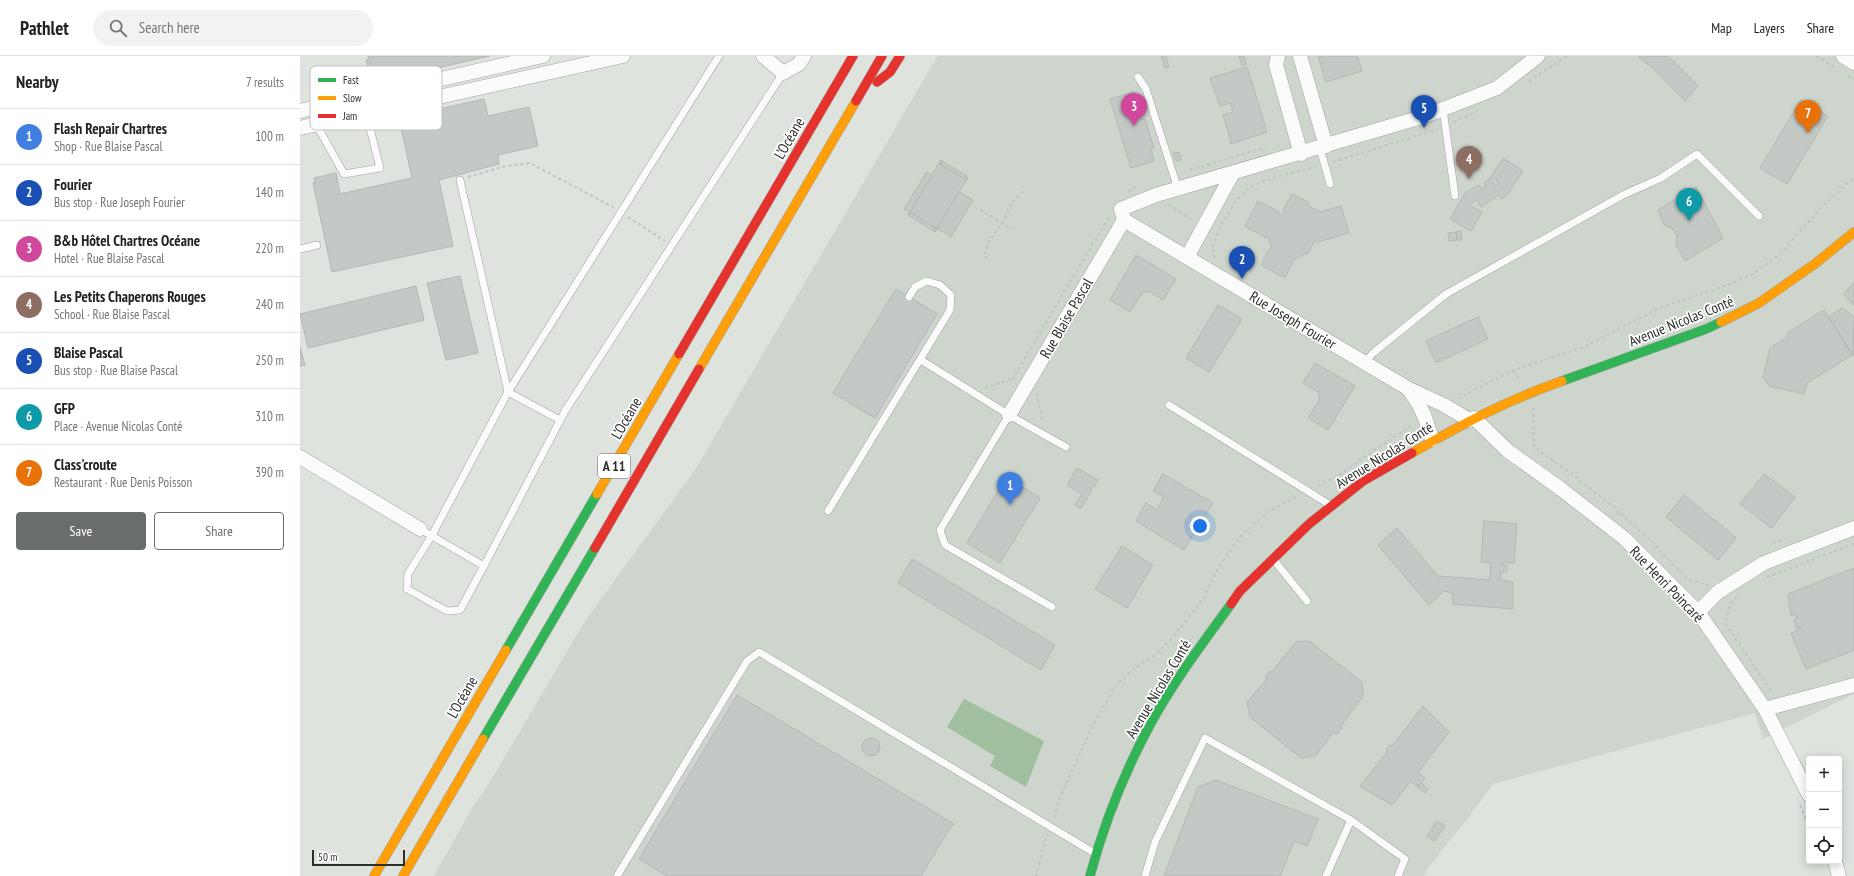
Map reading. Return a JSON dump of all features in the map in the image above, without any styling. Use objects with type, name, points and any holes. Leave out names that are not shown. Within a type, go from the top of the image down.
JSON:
[{"type":"main road","name":"L’Océane","points":[[374,876],[853,56]]},
{"type":"main road","name":"A 11","points":[[403,876],[882,56]]},
{"type":"main road","points":[[858,98],[890,72],[900,56]]},
{"type":"main road","name":"Avenue Nicolas Conté","points":[[1090,876],[1096,854],[1121,785],[1151,723],[1187,664],[1240,591],[1309,524],[1363,481],[1432,440],[1472,419],[1526,395],[1706,329],[1759,303],[1816,263],[1854,232]]},
{"type":"street","points":[[442,79],[542,56]]},
{"type":"street","points":[[442,95],[591,59],[623,56]]},
{"type":"street","points":[[763,56],[783,72],[799,64],[804,56]]},
{"type":"street","points":[[1278,56],[1276,65],[1301,154]]},
{"type":"street","points":[[1300,56],[1323,147]]},
{"type":"street","points":[[1122,214],[1178,189],[1301,154],[1443,109],[1497,88],[1538,56]]},
{"type":"street","points":[[1843,56],[1854,63]]},
{"type":"street","points":[[300,128],[310,126]]},
{"type":"street","points":[[1187,257],[1233,173]]},
{"type":"street","name":"Rue Joseph Fourier","points":[[1122,214],[1187,257],[1409,389],[1472,419]]},
{"type":"street","name":"Rue Blaise Pascal","points":[[1009,415],[1122,214]]},
{"type":"street","name":"Rue Joseph Fourier","points":[[1409,389],[1421,405],[1432,440]]},
{"type":"street","name":"Rue Henri Poincaré","points":[[1472,419],[1508,451],[1561,489],[1624,538],[1698,612],[1765,709],[1807,792]]},
{"type":"street","points":[[300,457],[426,532]]},
{"type":"street","points":[[1698,612],[1718,592],[1764,563],[1854,528]]},
{"type":"street","points":[[1765,709],[1854,685]]},
{"type":"street","points":[[1836,864],[1839,876]]},
{"type":"lane","points":[[719,56],[508,392],[426,532],[408,574],[407,589],[447,611],[460,610],[560,420],[783,72]]},
{"type":"lane","points":[[1138,77],[1146,89],[1178,189]]},
{"type":"lane","points":[[1443,109],[1455,196]]},
{"type":"lane","points":[[319,130],[344,174],[380,168],[371,130]]},
{"type":"lane","points":[[1323,147],[1330,184]]},
{"type":"lane","points":[[1365,362],[1373,353],[1446,294],[1623,195],[1661,178],[1697,154],[1759,216]]},
{"type":"lane","points":[[460,180],[508,392],[560,420]]},
{"type":"lane","points":[[300,249],[317,245]]},
{"type":"lane","points":[[828,511],[922,360],[950,310],[951,295],[940,285],[927,281],[915,287],[909,297]]},
{"type":"lane","points":[[922,360],[1009,415],[1066,447]]},
{"type":"lane","points":[[1168,405],[1332,506]]},
{"type":"lane","points":[[1009,415],[940,530],[946,545],[1052,607]]},
{"type":"lane","points":[[426,532],[484,566]]},
{"type":"lane","points":[[1272,559],[1307,601]]},
{"type":"lane","points":[[617,876],[747,661],[759,652],[1096,854]]},
{"type":"lane","points":[[1145,876],[1155,842],[1205,738],[1351,820],[1405,858],[1398,876]]},
{"type":"lane","points":[[1326,876],[1351,820]]},
{"type":"path","points":[[1527,82],[1567,56]]},
{"type":"path","points":[[1216,259],[1212,248],[1217,235],[1241,195],[1250,187],[1446,127],[1478,110]]},
{"type":"path","points":[[460,180],[506,166],[530,163],[621,212],[671,245]]},
{"type":"path","points":[[1444,405],[1514,370],[1584,347],[1659,308],[1730,284],[1753,274],[1780,254],[1822,208],[1853,178]]},
{"type":"path","points":[[988,258],[984,256],[989,241],[1002,224],[1012,202],[1022,192],[1026,194]]},
{"type":"path","points":[[975,207],[1012,230]]},
{"type":"path","points":[[1514,370],[1533,408],[1534,448],[1572,474],[1619,512]]},
{"type":"path","points":[[980,397],[986,387],[1013,378]]},
{"type":"path","points":[[1036,876],[1045,838],[1062,793],[1093,725],[1116,685],[1132,670],[1152,657],[1170,641],[1202,599],[1219,568],[1240,537],[1269,512],[1341,474],[1368,454],[1426,417]]},
{"type":"path","points":[[1766,578],[1854,544]]},
{"type":"path","points":[[1742,592],[1730,604],[1725,623],[1762,676]]},
{"type":"shaded area","points":[[1854,56],[1854,694],[1763,739],[1755,713],[1493,784],[1428,868],[1424,876],[434,876],[472,808],[490,782],[585,621],[695,470],[937,57]]},
{"type":"shaded area","points":[[964,699],[1044,741],[1026,787],[990,766],[995,756],[947,727]]},
{"type":"building","points":[[368,56],[490,56],[442,67],[367,66],[366,60],[369,59]]},
{"type":"building","points":[[1161,56],[1166,56],[1169,67],[1165,68]]},
{"type":"building","points":[[1239,56],[1244,56],[1246,64],[1242,66]]},
{"type":"building","points":[[1318,56],[1357,56],[1362,71],[1326,82]]},
{"type":"building","points":[[1638,56],[1668,56],[1698,86],[1685,101],[1649,64],[1648,65]]},
{"type":"building","points":[[1247,67],[1267,132],[1230,144],[1231,141],[1223,115],[1233,112],[1231,103],[1220,106],[1210,78]]},
{"type":"building","points":[[1134,92],[1142,120],[1145,119],[1154,148],[1151,149],[1154,161],[1131,168],[1110,99]]},
{"type":"building","points":[[484,99],[488,116],[529,107],[538,146],[498,155],[499,164],[439,180],[453,246],[332,272],[313,183],[315,183],[314,178],[336,173],[340,194],[412,178],[402,130],[442,130],[442,108]]},
{"type":"building","points":[[1801,100],[1828,116],[1787,184],[1760,168]]},
{"type":"building","points":[[1179,152],[1181,160],[1176,161],[1173,153]]},
{"type":"building","points":[[1503,158],[1523,171],[1507,195],[1502,199],[1499,195],[1481,207],[1477,200],[1473,202],[1471,206],[1482,212],[1471,231],[1450,219],[1465,193],[1479,185],[1481,189],[1486,186],[1484,182],[1490,178],[1495,186],[1499,182],[1491,177]]},
{"type":"building","points":[[941,160],[940,164],[965,179],[968,177],[935,232],[936,228],[911,213],[908,215]]},
{"type":"building","points":[[942,161],[967,176],[965,179],[940,164]]},
{"type":"building","points":[[927,172],[932,176],[910,212],[904,209]]},
{"type":"building","points":[[1696,187],[1723,238],[1685,261],[1676,245],[1677,236],[1673,229],[1664,225],[1658,210]]},
{"type":"building","points":[[959,192],[973,200],[951,237],[937,228]]},
{"type":"building","points":[[1292,194],[1308,202],[1307,205],[1320,212],[1341,206],[1349,233],[1318,242],[1315,241],[1308,253],[1294,259],[1285,278],[1261,265],[1269,249],[1271,250],[1272,248],[1268,237],[1265,237],[1245,226],[1258,201],[1279,212],[1278,214],[1280,215],[1285,211],[1283,210]]},
{"type":"building","points":[[911,213],[936,228],[934,231],[909,216]]},
{"type":"building","points":[[1461,231],[1462,240],[1457,240],[1456,232]]},
{"type":"building","points":[[1456,232],[1457,240],[1449,241],[1448,233]]},
{"type":"building","points":[[1136,255],[1176,279],[1163,300],[1149,291],[1142,293],[1130,312],[1110,300]]},
{"type":"building","points":[[460,276],[478,353],[446,360],[427,283]]},
{"type":"building","points":[[1854,283],[1854,305],[1843,294]]},
{"type":"building","points":[[416,286],[424,320],[308,348],[300,314]]},
{"type":"building","points":[[896,289],[937,314],[875,418],[833,393]]},
{"type":"building","points":[[1218,305],[1242,319],[1209,372],[1186,358]]},
{"type":"building","points":[[1842,308],[1854,317],[1853,356],[1829,317]]},
{"type":"building","points":[[1824,310],[1852,355],[1807,383],[1804,394],[1769,386],[1763,377],[1770,348],[1789,336],[1787,333]]},
{"type":"building","points":[[1478,317],[1488,339],[1436,363],[1426,341]]},
{"type":"building","points":[[300,347],[305,365],[300,366]]},
{"type":"building","points":[[1315,363],[1355,386],[1328,430],[1308,418],[1320,399],[1318,392],[1303,383]]},
{"type":"building","points":[[1077,468],[1098,480],[1094,487],[1092,486],[1090,489],[1092,490],[1081,508],[1075,505],[1082,494],[1067,485]]},
{"type":"building","points":[[1163,474],[1213,503],[1202,520],[1193,515],[1186,527],[1195,532],[1184,550],[1136,521],[1146,503],[1157,510],[1164,497],[1153,491]]},
{"type":"building","points":[[1764,474],[1795,497],[1772,528],[1740,504]]},
{"type":"building","points":[[1006,477],[1040,498],[1000,563],[967,543]]},
{"type":"building","points":[[1684,495],[1736,538],[1718,560],[1666,517]]},
{"type":"building","points":[[1484,521],[1517,524],[1514,563],[1502,562],[1502,565],[1507,565],[1507,572],[1501,572],[1500,580],[1513,582],[1513,609],[1453,604],[1452,593],[1444,591],[1429,605],[1378,545],[1397,528],[1438,576],[1490,580],[1491,563],[1481,562]]},
{"type":"building","points":[[1122,546],[1153,565],[1127,608],[1095,589]]},
{"type":"building","points":[[912,559],[1055,645],[1041,670],[898,583]]},
{"type":"building","points":[[1854,568],[1854,650],[1806,669],[1791,633],[1801,629],[1800,627],[1797,629],[1794,620],[1797,619],[1795,614],[1791,616],[1788,594]]},
{"type":"building","points":[[1309,641],[1362,682],[1363,696],[1340,727],[1342,728],[1337,734],[1334,732],[1315,756],[1301,758],[1250,717],[1247,702],[1267,679],[1265,677],[1270,671],[1271,673],[1296,642]]},
{"type":"building","points":[[737,695],[954,824],[950,828],[921,876],[667,876],[639,859]]},
{"type":"building","points":[[1423,706],[1449,732],[1418,772],[1425,778],[1418,787],[1411,781],[1392,805],[1360,786],[1388,751],[1386,750],[1390,745],[1392,746]]},
{"type":"building","points":[[867,738],[875,738],[880,743],[878,754],[875,756],[867,756],[862,751],[862,743]]},
{"type":"building","points":[[1216,780],[1318,819],[1307,846],[1294,841],[1280,876],[1164,876],[1198,787]]},
{"type":"building","points":[[1421,783],[1428,789],[1425,793],[1418,787]]},
{"type":"building","points":[[1437,821],[1445,826],[1434,841],[1427,836]]},
{"type":"traffic: fast","points":[[1562,381],[1706,329],[1721,322]]},
{"type":"traffic: fast","points":[[506,650],[597,494]]},
{"type":"traffic: fast","points":[[483,739],[595,548]]},
{"type":"traffic: fast","points":[[1090,876],[1102,836],[1116,798],[1141,741],[1179,677],[1231,604]]},
{"type":"traffic: slow","points":[[699,369],[856,101]]},
{"type":"traffic: slow","points":[[1721,322],[1759,303],[1816,263],[1854,232]]},
{"type":"traffic: slow","points":[[597,494],[679,354]]},
{"type":"traffic: slow","points":[[1412,453],[1486,413],[1523,396],[1562,381]]},
{"type":"traffic: slow","points":[[374,876],[506,650]]},
{"type":"traffic: slow","points":[[403,876],[483,739]]},
{"type":"traffic: jam","points":[[679,354],[853,56]]},
{"type":"traffic: jam","points":[[856,101],[882,56]]},
{"type":"traffic: jam","points":[[877,82],[890,72],[900,56]]},
{"type":"traffic: jam","points":[[595,548],[699,369]]},
{"type":"traffic: jam","points":[[1231,604],[1240,591],[1309,524],[1363,481],[1412,453]]},
{"type":"place","name":"B&b Hôtel Chartres Océane","points":[[1134,126]]},
{"type":"place","name":"Blaise Pascal","points":[[1424,128]]},
{"type":"place","name":"Class'croute","points":[[1808,133]]},
{"type":"place","name":"Les Petits Chaperons Rouges","points":[[1469,179]]},
{"type":"place","name":"GFP","points":[[1689,221]]},
{"type":"place","name":"Fourier","points":[[1242,279]]},
{"type":"place","name":"Flash Repair Chartres","points":[[1010,505]]}]
